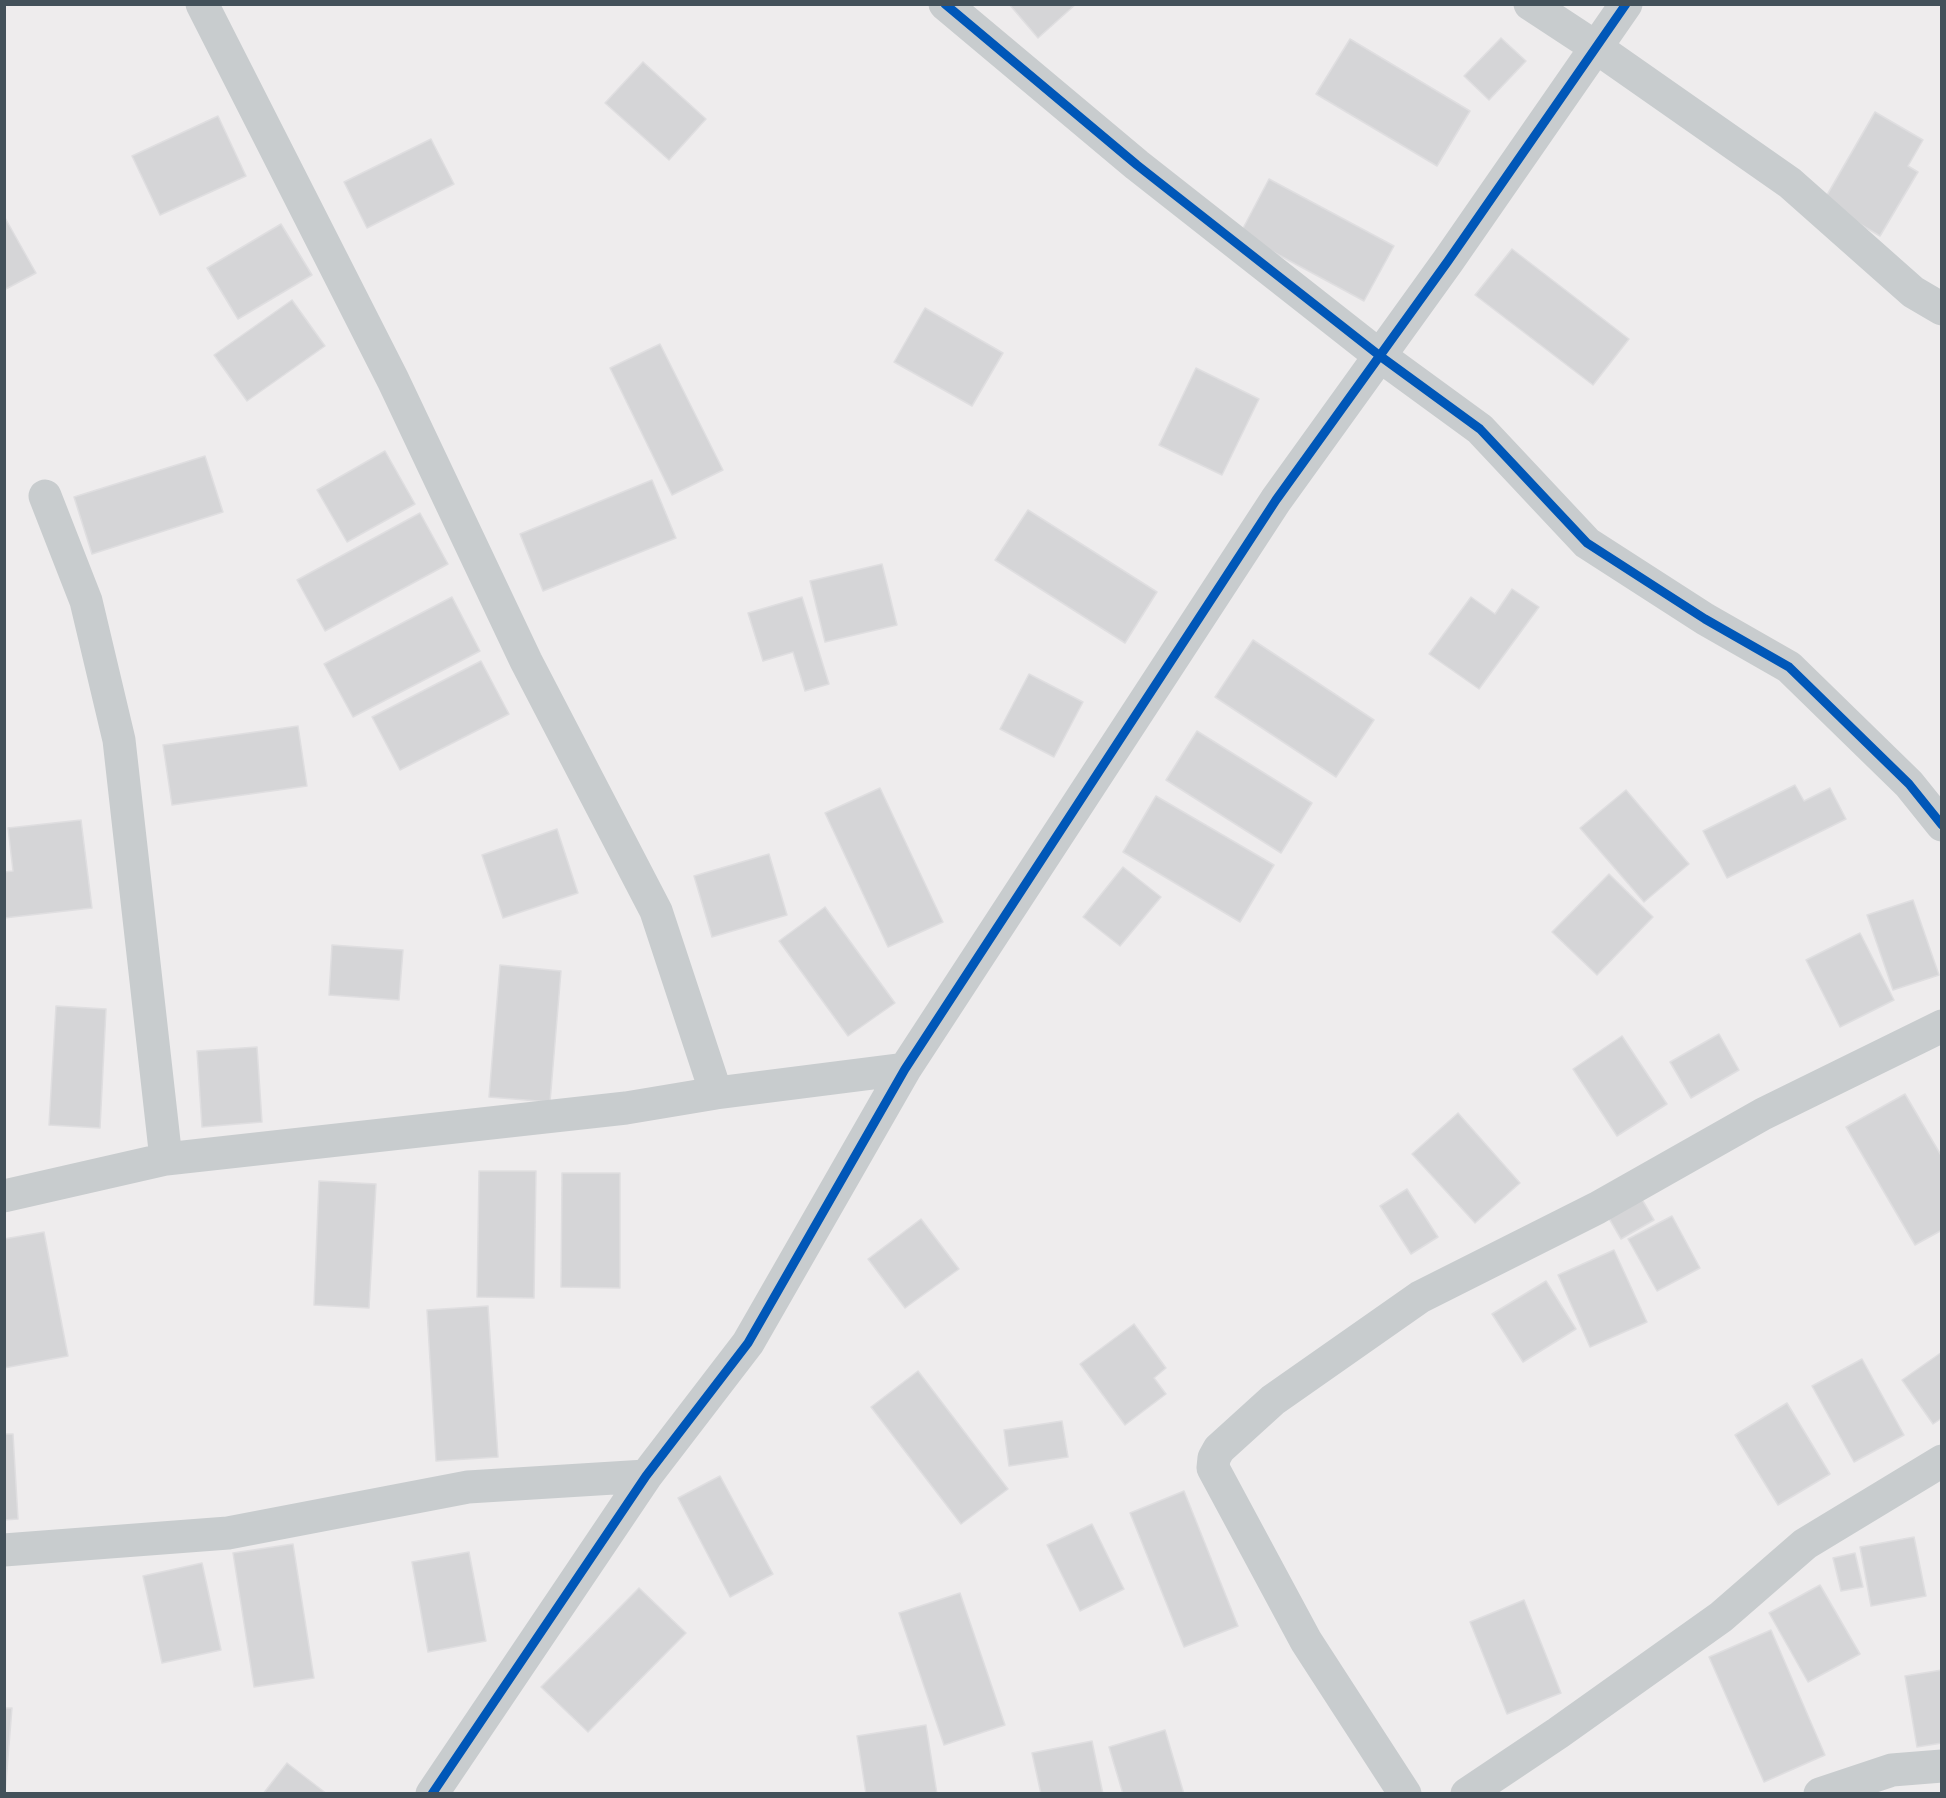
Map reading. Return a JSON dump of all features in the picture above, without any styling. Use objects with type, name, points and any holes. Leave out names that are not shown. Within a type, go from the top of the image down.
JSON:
[{"type":"street","points":[[202,4],[393,380],[526,661],[656,911],[716,1093]]},
{"type":"street","points":[[945,4],[1137,165],[1380,356],[1480,429],[1587,543],[1705,619],[1789,667],[1910,784],[1941,825]]},
{"type":"street","points":[[1530,4],[1790,183],[1913,292],[1941,309]]},
{"type":"street","points":[[432,1794],[646,1476],[748,1343],[905,1069],[1276,500],[1380,356],[1626,4]]},
{"type":"street","points":[[45,496],[86,601],[119,740],[166,1159]]},
{"type":"street","points":[[1405,1794],[1306,1641],[1213,1468],[1214,1458],[1219,1449],[1273,1400],[1420,1296],[1597,1208],[1764,1114],[1941,1026]]},
{"type":"street","points":[[4,1196],[166,1159],[626,1108],[716,1093],[905,1069]]},
{"type":"street","points":[[1467,1794],[1558,1733],[1721,1617],[1805,1544],[1941,1461]]},
{"type":"street","points":[[4,1550],[228,1533],[468,1487],[646,1476]]},
{"type":"street","points":[[1820,1794],[1892,1770],[1941,1766]]},
{"type":"building","points":[[1009,4],[1076,4],[1038,38]]},
{"type":"building","points":[[1501,38],[1526,61],[1489,100],[1464,76]]},
{"type":"building","points":[[1350,39],[1470,111],[1437,166],[1316,94]]},
{"type":"building","points":[[643,62],[706,119],[669,160],[605,103]]},
{"type":"building","points":[[1875,112],[1923,140],[1908,166],[1918,172],[1880,236],[1823,202]]},
{"type":"building","points":[[218,116],[246,176],[160,215],[132,156]]},
{"type":"building","points":[[431,139],[454,184],[367,228],[344,182]]},
{"type":"building","points":[[1269,179],[1394,246],[1364,301],[1240,234]]},
{"type":"building","points":[[4,216],[36,273],[4,290]]},
{"type":"building","points":[[281,224],[312,275],[238,319],[207,268]]},
{"type":"building","points":[[1512,249],[1629,339],[1593,385],[1475,295]]},
{"type":"building","points":[[292,300],[325,346],[247,401],[214,355]]},
{"type":"building","points":[[925,308],[1003,353],[972,406],[894,362]]},
{"type":"building","points":[[660,344],[723,470],[672,495],[610,368]]},
{"type":"building","points":[[1196,368],[1259,399],[1222,475],[1159,445]]},
{"type":"building","points":[[385,451],[415,504],[347,542],[317,490]]},
{"type":"building","points":[[205,456],[223,512],[92,554],[74,497]]},
{"type":"building","points":[[652,480],[676,538],[543,591],[520,534]]},
{"type":"building","points":[[1028,510],[1157,592],[1125,643],[995,560]]},
{"type":"building","points":[[420,513],[448,564],[325,631],[297,580]]},
{"type":"building","points":[[882,564],[897,625],[825,642],[810,581]]},
{"type":"building","points":[[1512,589],[1539,607],[1479,689],[1429,654],[1471,597],[1495,614]]},
{"type":"building","points":[[452,597],[480,651],[353,717],[324,664]]},
{"type":"building","points":[[802,597],[829,684],[805,691],[793,652],[763,661],[748,613]]},
{"type":"building","points":[[1253,640],[1374,720],[1336,777],[1215,697]]},
{"type":"building","points":[[481,661],[509,714],[400,770],[372,717]]},
{"type":"building","points":[[1029,674],[1083,702],[1054,757],[1000,729]]},
{"type":"building","points":[[298,726],[307,786],[172,805],[163,745]]},
{"type":"building","points":[[1197,731],[1312,803],[1281,853],[1166,780]]},
{"type":"building","points":[[1795,785],[1804,801],[1830,788],[1846,819],[1727,878],[1703,831]]},
{"type":"building","points":[[880,788],[943,922],[888,947],[825,813]]},
{"type":"building","points":[[1626,790],[1689,864],[1644,902],[1580,828]]},
{"type":"building","points":[[1156,796],[1274,865],[1240,922],[1123,852]]},
{"type":"building","points":[[81,820],[92,908],[4,918],[4,872],[13,871],[8,828]]},
{"type":"building","points":[[557,829],[578,893],[503,918],[482,855]]},
{"type":"building","points":[[769,854],[787,915],[712,937],[694,876]]},
{"type":"building","points":[[1123,867],[1161,897],[1120,946],[1083,917]]},
{"type":"building","points":[[1609,874],[1653,917],[1597,975],[1552,932]]},
{"type":"building","points":[[1913,900],[1939,975],[1893,990],[1867,915]]},
{"type":"building","points":[[825,907],[895,1003],[848,1036],[779,941]]},
{"type":"building","points":[[1860,933],[1894,1000],[1840,1027],[1806,960]]},
{"type":"building","points":[[332,945],[403,950],[399,1000],[329,995]]},
{"type":"building","points":[[500,965],[561,971],[550,1102],[489,1097]]},
{"type":"building","points":[[56,1006],[106,1009],[100,1128],[49,1125]]},
{"type":"building","points":[[1719,1034],[1739,1070],[1691,1098],[1670,1062]]},
{"type":"building","points":[[1622,1036],[1667,1104],[1617,1136],[1573,1069]]},
{"type":"building","points":[[257,1047],[262,1122],[202,1127],[197,1051]]},
{"type":"building","points":[[1905,1094],[1942,1157],[1942,1230],[1915,1245],[1846,1127]]},
{"type":"building","points":[[1458,1113],[1520,1183],[1475,1223],[1412,1154]]},
{"type":"building","points":[[479,1171],[536,1171],[534,1298],[477,1297]]},
{"type":"building","points":[[562,1173],[620,1173],[620,1288],[561,1287]]},
{"type":"building","points":[[319,1181],[376,1184],[369,1308],[314,1305]]},
{"type":"building","points":[[1407,1189],[1438,1237],[1411,1254],[1380,1206]]},
{"type":"building","points":[[1640,1196],[1654,1220],[1621,1239],[1607,1215]]},
{"type":"building","points":[[1672,1216],[1700,1268],[1657,1291],[1628,1239]]},
{"type":"building","points":[[921,1219],[959,1269],[905,1308],[868,1259]]},
{"type":"building","points":[[44,1232],[68,1356],[4,1368],[4,1239]]},
{"type":"building","points":[[1614,1250],[1647,1322],[1590,1347],[1558,1275]]},
{"type":"building","points":[[1546,1281],[1576,1329],[1523,1362],[1492,1314]]},
{"type":"building","points":[[488,1306],[498,1457],[436,1461],[427,1310]]},
{"type":"building","points":[[1134,1324],[1166,1368],[1154,1378],[1166,1394],[1125,1425],[1080,1364]]},
{"type":"building","points":[[1942,1352],[1942,1418],[1933,1424],[1902,1380]]},
{"type":"building","points":[[1862,1359],[1904,1435],[1854,1462],[1812,1386]]},
{"type":"building","points":[[918,1371],[1008,1489],[961,1524],[871,1407]]},
{"type":"building","points":[[1787,1403],[1830,1474],[1778,1505],[1735,1435]]},
{"type":"building","points":[[1062,1421],[1068,1457],[1009,1466],[1004,1430]]},
{"type":"building","points":[[4,1434],[13,1434],[18,1519],[4,1520]]},
{"type":"building","points":[[720,1476],[773,1574],[730,1597],[678,1498]]},
{"type":"building","points":[[1184,1491],[1238,1626],[1184,1647],[1130,1513]]},
{"type":"building","points":[[1092,1524],[1124,1589],[1080,1611],[1047,1545]]},
{"type":"building","points":[[1914,1537],[1926,1596],[1871,1606],[1860,1547]]},
{"type":"building","points":[[293,1544],[314,1678],[254,1687],[233,1553]]},
{"type":"building","points":[[469,1552],[486,1641],[428,1652],[412,1562]]},
{"type":"building","points":[[1855,1553],[1863,1587],[1841,1591],[1833,1558]]},
{"type":"building","points":[[202,1563],[221,1650],[162,1663],[143,1576]]},
{"type":"building","points":[[1820,1585],[1860,1654],[1808,1682],[1769,1613]]},
{"type":"building","points":[[639,1588],[686,1633],[588,1732],[541,1687]]},
{"type":"building","points":[[960,1593],[1005,1725],[944,1745],[899,1613]]},
{"type":"building","points":[[1524,1600],[1561,1693],[1507,1714],[1470,1622]]},
{"type":"building","points":[[1771,1630],[1825,1755],[1764,1782],[1709,1657]]},
{"type":"building","points":[[1942,1670],[1942,1743],[1917,1747],[1905,1676]]},
{"type":"building","points":[[4,1708],[12,1708],[5,1794],[4,1794]]},
{"type":"building","points":[[926,1725],[937,1794],[866,1794],[857,1736]]},
{"type":"building","points":[[1165,1730],[1184,1794],[1123,1794],[1109,1747]]},
{"type":"building","points":[[1092,1741],[1103,1794],[1041,1794],[1032,1753]]},
{"type":"building","points":[[287,1763],[327,1794],[263,1794]]},
{"type":"cycle path","points":[[945,4],[1137,165],[1380,356],[1480,429],[1587,543],[1705,619],[1789,667],[1909,784],[1942,825]]},
{"type":"cycle path","points":[[432,1794],[646,1476],[748,1343],[905,1069],[1276,500],[1448,261],[1626,4]]}]
